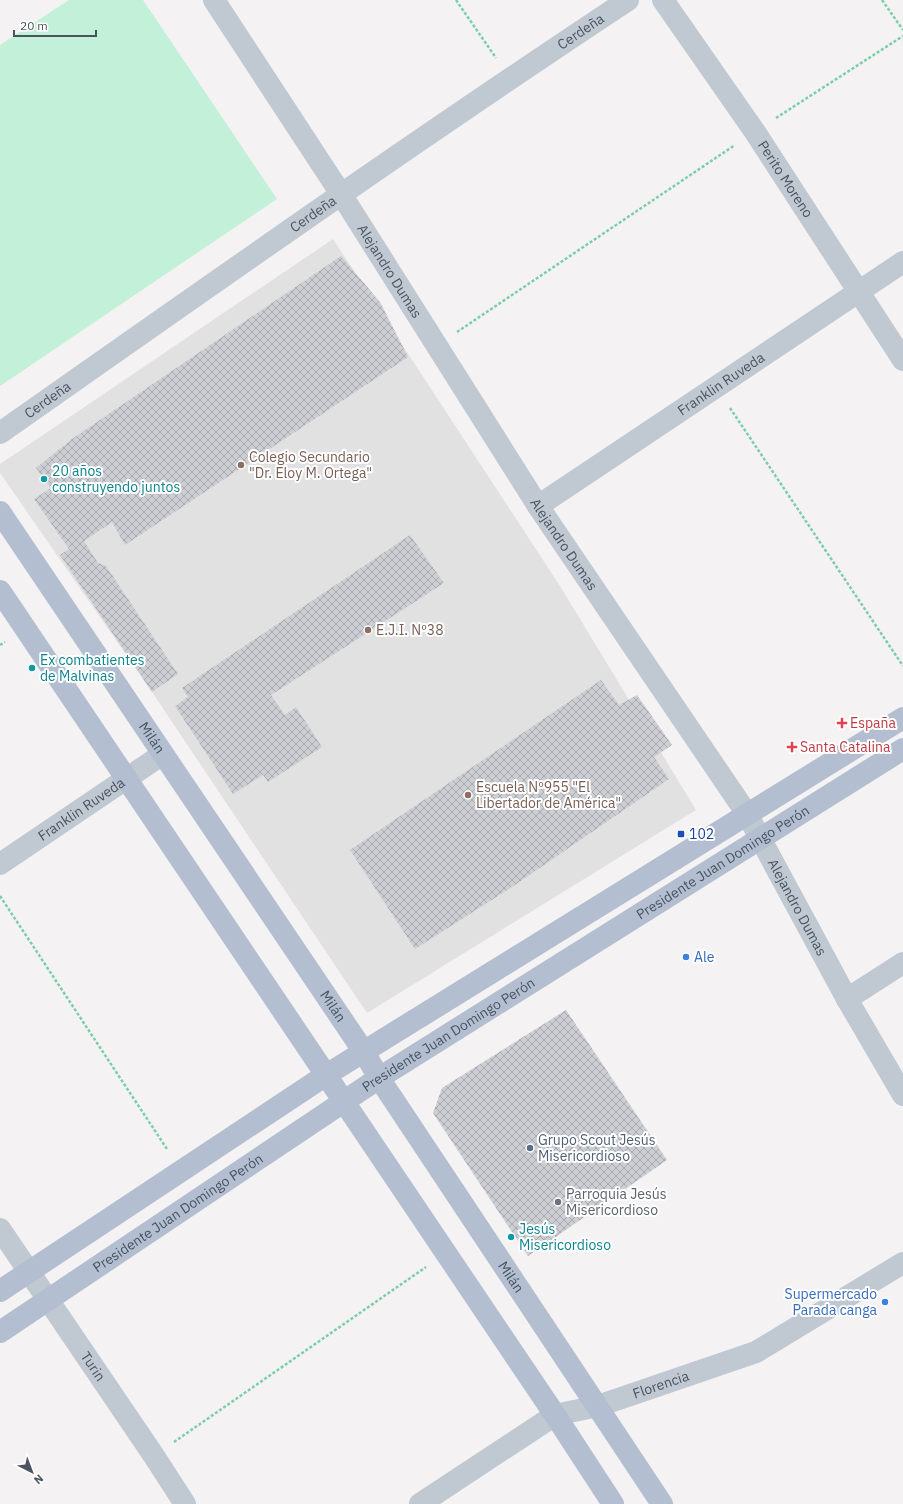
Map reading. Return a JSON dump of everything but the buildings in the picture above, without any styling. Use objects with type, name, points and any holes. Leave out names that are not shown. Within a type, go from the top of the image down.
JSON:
[{"type":"main road","name":"Milán","points":[[0,512],[364,1052],[378,1078],[662,1504]]},
{"type":"main road","points":[[0,591],[555,1415],[613,1504]]},
{"type":"main road","name":"Presidente Juan Domingo Perón","points":[[0,1291],[326,1075],[903,718]]},
{"type":"main road","name":"Presidente Juan Domingo Perón","points":[[0,1332],[378,1078],[903,749]]},
{"type":"street","name":"Alejandro Dumas","points":[[214,0],[341,194],[538,506],[747,814],[847,999],[903,1095]]},
{"type":"street","name":"Cerdeña","points":[[0,433],[341,194],[510,78],[628,0]]},
{"type":"street","name":"Perito Moreno","points":[[664,0],[755,132],[903,360]]},
{"type":"street","name":"Franklin Ruveda","points":[[538,506],[903,262]]},
{"type":"street","name":"Franklin Ruveda","points":[[0,864],[163,754]]},
{"type":"street","points":[[847,999],[903,963]]},
{"type":"street","name":"Turin","points":[[0,1229],[154,1456],[184,1504]]},
{"type":"street","name":"Florencia","points":[[420,1504],[555,1415],[598,1406],[756,1352],[903,1263]]},
{"type":"path","points":[[456,0],[510,78]]},
{"type":"path","points":[[882,0],[903,30]]},
{"type":"path","points":[[437,346],[755,132],[903,36]]},
{"type":"path","points":[[716,388],[903,666]]},
{"type":"path","points":[[0,896],[181,1170]]},
{"type":"path","points":[[154,1456],[446,1253]]},
{"type":"shaded area","points":[[333,239],[560,586],[696,810],[367,1013],[152,692],[0,473],[0,464]]},
{"type":"green space","points":[[69,0],[143,0],[277,199],[0,386],[0,45]]},
{"type":"place","name":"Colegio Secundario \"Dr. Eloy M. Ortega\"","points":[[241,465]]},
{"type":"place","name":"20 años construyendo juntos","points":[[44,479]]},
{"type":"place","name":"E.J.I. Nº38","points":[[368,630]]},
{"type":"place","name":"Ex combatientes de Malvinas","points":[[32,668]]},
{"type":"place","name":"España","points":[[842,723]]},
{"type":"place","name":"Santa Catalina","points":[[792,747]]},
{"type":"place","name":"Escuela Nº955 \"El Libertador de América\"","points":[[468,795]]},
{"type":"place","name":"102","points":[[681,834]]},
{"type":"place","name":"Ale","points":[[686,957]]},
{"type":"place","name":"Grupo Scout Jesús Misericordioso","points":[[530,1148]]},
{"type":"place","name":"Parroquia Jesús Misericordioso","points":[[558,1202]]},
{"type":"place","name":"Jesús Misericordioso","points":[[511,1237]]},
{"type":"place","name":"Supermercado Parada canga","points":[[885,1302]]}]
